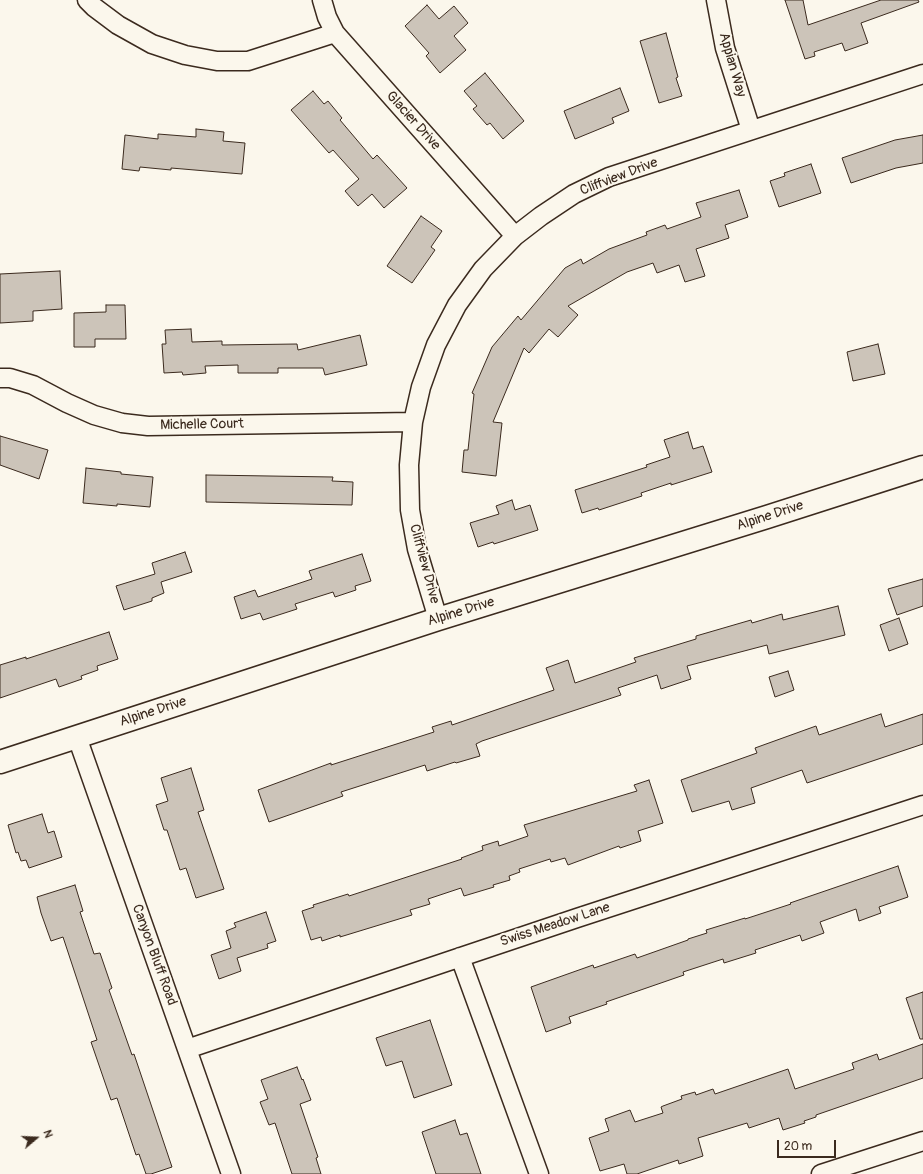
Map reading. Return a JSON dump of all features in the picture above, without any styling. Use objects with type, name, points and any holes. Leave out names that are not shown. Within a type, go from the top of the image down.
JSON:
[{"type":"street","points":[[87,0],[118,25],[152,44],[185,55],[217,61],[248,61],[335,32]]},
{"type":"street","name":"Glacier Drive","points":[[322,0],[335,32],[515,236]]},
{"type":"street","name":"Appian Way","points":[[716,0],[725,48],[751,130]]},
{"type":"street","name":"Cliffview Drive","points":[[438,619],[417,549],[410,510],[409,465],[413,422],[421,388],[436,345],[457,306],[483,269],[515,236],[541,216],[574,194],[609,177],[923,74]]},
{"type":"street","name":"Michelle Court","points":[[0,378],[10,378],[33,385],[94,415],[122,423],[148,426],[413,422]]},
{"type":"street","name":"Alpine Drive","points":[[0,762],[438,619],[923,467]]},
{"type":"street","name":"Canyon Bluff Road","points":[[77,737],[231,1174]]},
{"type":"street","name":"Swiss Meadow Lane","points":[[187,1049],[460,957],[923,805]]},
{"type":"street","points":[[460,957],[539,1174]]},
{"type":"street","points":[[821,1174],[923,1140]]},
{"type":"building","points":[[785,0],[803,0],[808,25],[881,0],[918,0],[919,2],[861,23],[868,43],[845,51],[842,43],[814,52],[815,56],[805,59]]},
{"type":"building","points":[[427,5],[439,19],[454,6],[468,23],[454,36],[466,50],[440,73],[426,56],[429,53],[405,26]]},
{"type":"building","points":[[666,33],[678,77],[676,78],[682,96],[659,103],[640,41]]},
{"type":"building","points":[[485,73],[524,121],[503,139],[490,123],[487,125],[473,109],[477,106],[464,91]]},
{"type":"building","points":[[620,88],[629,111],[612,118],[614,123],[575,139],[564,111]]},
{"type":"building","points":[[313,91],[324,104],[328,101],[342,118],[340,120],[373,159],[377,155],[407,188],[384,208],[372,194],[358,206],[345,191],[359,179],[333,150],[329,153],[291,110]]},
{"type":"building","points":[[196,129],[224,132],[223,141],[245,143],[242,174],[171,168],[171,170],[140,167],[139,171],[122,169],[125,135],[158,139],[158,134],[196,137]]},
{"type":"building","points":[[923,135],[923,163],[896,168],[851,183],[842,158],[895,140]]},
{"type":"building","points":[[811,164],[821,193],[779,207],[770,181],[785,176],[784,173]]},
{"type":"building","points":[[739,190],[748,217],[725,225],[729,238],[696,249],[705,276],[685,282],[679,265],[657,273],[653,263],[627,272],[568,306],[578,315],[558,337],[549,329],[529,353],[524,348],[493,422],[502,423],[496,476],[462,472],[464,450],[468,450],[474,394],[472,393],[492,347],[518,316],[521,320],[565,268],[581,259],[583,264],[609,249],[647,235],[646,232],[665,225],[667,229],[701,217],[696,203]]},
{"type":"building","points":[[421,216],[442,231],[431,247],[435,250],[412,283],[387,266]]},
{"type":"building","points":[[60,271],[62,309],[33,311],[33,321],[0,323],[0,274]]},
{"type":"building","points":[[106,305],[125,305],[126,339],[95,339],[95,347],[74,347],[74,313],[106,312]]},
{"type":"building","points":[[191,329],[192,342],[222,341],[222,345],[297,344],[298,350],[360,335],[367,365],[325,375],[323,368],[278,368],[278,373],[238,373],[238,365],[205,366],[206,373],[183,375],[182,372],[164,373],[162,344],[166,344],[165,330]]},
{"type":"building","points":[[878,344],[885,374],[853,381],[847,352]]},
{"type":"building","points":[[688,432],[693,449],[703,446],[712,472],[641,493],[642,496],[599,510],[598,508],[582,513],[575,490],[647,467],[646,465],[670,457],[664,440]]},
{"type":"building","points":[[0,436],[48,450],[39,479],[0,465]]},
{"type":"building","points":[[86,468],[121,472],[121,474],[153,477],[150,507],[83,503]]},
{"type":"building","points":[[206,475],[333,477],[332,481],[353,482],[352,505],[206,502]]},
{"type":"building","points":[[512,500],[515,510],[530,505],[538,530],[494,544],[493,542],[478,547],[470,523],[499,514],[496,506]]},
{"type":"building","points":[[185,552],[192,572],[161,582],[164,593],[152,598],[152,601],[124,610],[116,586],[155,574],[152,563]]},
{"type":"building","points":[[362,554],[371,581],[355,586],[356,590],[335,597],[333,592],[295,604],[297,609],[263,620],[260,613],[241,619],[234,597],[255,590],[258,597],[312,579],[309,571]]},
{"type":"building","points":[[923,579],[923,606],[897,615],[888,589]]},
{"type":"building","points":[[838,606],[845,635],[769,654],[767,645],[687,666],[691,679],[661,689],[657,675],[618,688],[621,695],[482,741],[476,744],[480,756],[427,771],[425,765],[341,792],[343,796],[269,822],[258,790],[331,763],[331,765],[434,732],[432,727],[451,721],[452,725],[554,690],[546,668],[568,660],[575,683],[636,662],[634,658],[696,639],[696,636],[751,620],[752,623],[782,614],[783,620]]},
{"type":"building","points":[[899,618],[908,644],[889,651],[880,625]]},
{"type":"building","points":[[109,632],[118,659],[97,666],[98,670],[81,676],[82,679],[59,687],[56,679],[0,698],[0,665],[26,657],[26,659]]},
{"type":"building","points":[[788,671],[794,690],[775,697],[769,677]]},
{"type":"building","points":[[881,714],[885,727],[923,714],[923,744],[807,783],[802,770],[751,788],[755,803],[732,810],[729,801],[692,812],[681,780],[757,753],[755,748],[816,726],[819,735]]},
{"type":"building","points":[[191,768],[204,810],[198,812],[224,889],[196,898],[186,868],[180,870],[167,830],[164,830],[156,805],[168,801],[161,778]]},
{"type":"building","points":[[649,780],[663,823],[638,831],[641,841],[620,848],[619,846],[568,865],[565,858],[551,862],[550,859],[519,869],[520,872],[509,876],[510,880],[493,885],[494,887],[464,896],[461,888],[428,899],[430,904],[410,910],[412,915],[340,937],[340,935],[322,941],[321,937],[311,940],[302,911],[314,907],[313,905],[348,894],[349,896],[462,859],[461,858],[483,850],[482,846],[498,841],[499,846],[528,836],[524,825],[637,791],[634,785]]},
{"type":"building","points":[[42,814],[48,833],[54,831],[62,857],[29,868],[26,860],[21,861],[18,852],[16,853],[8,825]]},
{"type":"building","points":[[898,866],[908,897],[879,907],[881,913],[859,921],[856,909],[820,922],[824,933],[802,941],[800,935],[755,950],[756,953],[724,963],[723,959],[683,972],[684,975],[606,1002],[607,1004],[569,1017],[571,1023],[546,1032],[531,987],[593,965],[594,968],[635,954],[637,958],[707,933],[706,930],[791,904],[790,903]]},
{"type":"building","points":[[75,885],[83,911],[80,912],[94,954],[100,953],[112,988],[109,990],[132,1055],[134,1054],[172,1167],[151,1174],[146,1174],[139,1154],[136,1155],[117,1098],[111,1100],[91,1042],[97,1040],[63,937],[51,941],[41,913],[37,897]]},
{"type":"building","points":[[266,912],[276,941],[267,944],[268,948],[237,958],[241,971],[219,979],[211,955],[231,948],[226,931],[236,927],[234,923]]},
{"type":"building","points":[[923,992],[923,1039],[920,1039],[906,998]]},
{"type":"building","points":[[430,1020],[452,1085],[414,1098],[402,1061],[386,1066],[376,1038]]},
{"type":"building","points":[[923,1044],[923,1078],[816,1115],[816,1117],[804,1121],[805,1123],[783,1130],[779,1118],[749,1128],[747,1123],[698,1138],[703,1156],[679,1164],[678,1160],[637,1174],[627,1174],[624,1164],[600,1171],[589,1138],[609,1131],[605,1119],[630,1110],[635,1122],[663,1113],[661,1107],[682,1099],[681,1096],[695,1092],[696,1095],[713,1089],[715,1094],[788,1069],[795,1089],[854,1069],[852,1063],[877,1054],[879,1060]]},
{"type":"building","points":[[297,1067],[311,1100],[300,1104],[318,1157],[316,1158],[321,1174],[292,1174],[275,1123],[269,1125],[260,1102],[268,1099],[261,1080]]},
{"type":"building","points":[[455,1120],[460,1135],[467,1133],[481,1174],[436,1174],[422,1132]]}]
